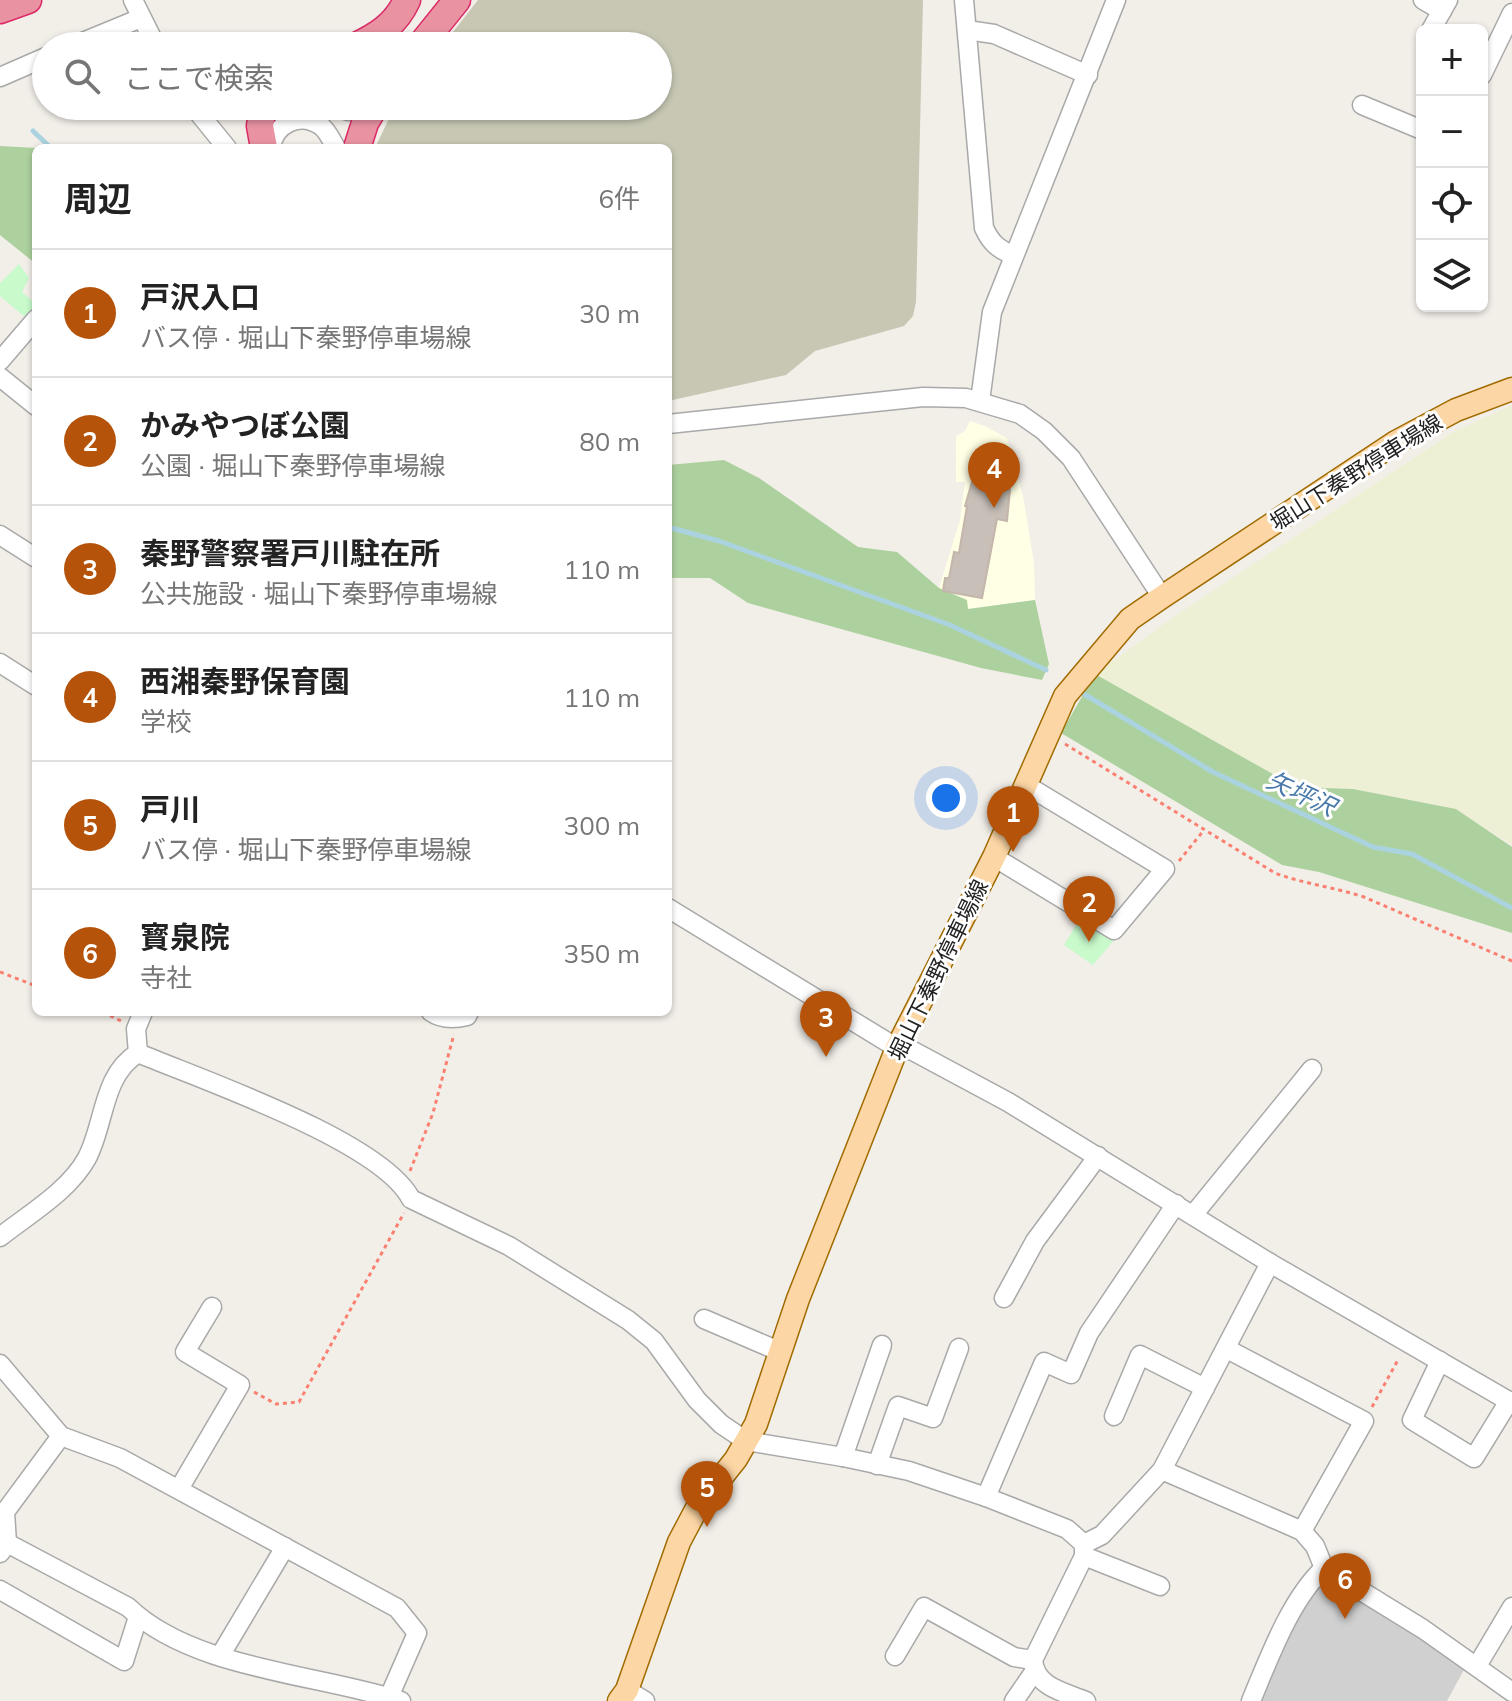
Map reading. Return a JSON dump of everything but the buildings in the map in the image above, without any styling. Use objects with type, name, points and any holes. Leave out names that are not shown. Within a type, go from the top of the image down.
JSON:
[{"type":"highway","points":[[0,10],[28,0]]},
{"type":"highway","points":[[384,32],[401,14],[407,0]]},
{"type":"highway","points":[[431,32],[457,0]]},
{"type":"highway","points":[[261,120],[263,144]]},
{"type":"highway","points":[[358,144],[367,120]]},
{"type":"main road","name":"堀山下秦野停車場線","points":[[630,1697],[679,1542],[697,1508],[736,1459],[756,1424],[798,1299],[897,1048],[994,857],[1065,696],[1130,619],[1162,597],[1396,442],[1456,410],[1512,389]]},
{"type":"street","points":[[133,0],[148,32]]},
{"type":"street","points":[[964,0],[984,228],[989,240],[1013,255]]},
{"type":"street","points":[[980,401],[992,312],[1116,0]]},
{"type":"street","points":[[1423,0],[1445,5],[1434,24]]},
{"type":"street","points":[[1488,63],[1512,13]]},
{"type":"street","points":[[107,32],[141,18]]},
{"type":"street","points":[[967,30],[994,34],[1088,75]]},
{"type":"street","points":[[0,77],[32,63]]},
{"type":"street","points":[[1362,105],[1416,128]]},
{"type":"street","points":[[204,120],[224,144]]},
{"type":"street","points":[[271,144],[272,137],[280,127],[293,120]]},
{"type":"street","points":[[308,120],[323,127],[334,144]]},
{"type":"street","points":[[0,361],[32,324]]},
{"type":"street","points":[[0,377],[32,403]]},
{"type":"street","points":[[672,424],[923,397],[980,401],[1020,414],[1044,431],[1071,458],[1162,597]]},
{"type":"street","points":[[0,535],[32,555]]},
{"type":"street","points":[[0,663],[32,683]]},
{"type":"street","points":[[994,857],[1114,930],[1165,869],[1026,785]]},
{"type":"street","points":[[672,910],[897,1048],[913,1051],[1008,1102],[1270,1263],[1440,1361],[1510,1402],[1474,1458],[1412,1420],[1440,1361]]},
{"type":"street","points":[[138,1053],[140,1020]]},
{"type":"street","points":[[138,1053],[335,1136],[408,1192],[509,1246],[628,1320],[654,1341],[697,1400],[721,1424],[746,1441],[909,1471],[986,1497],[1067,1529],[1084,1550],[1160,1586]]},
{"type":"street","points":[[0,1237],[67,1183],[88,1157],[115,1079],[129,1058],[138,1053]]},
{"type":"street","points":[[1193,1215],[1312,1069]]},
{"type":"street","points":[[1004,1298],[1035,1241],[1098,1156]]},
{"type":"street","points":[[986,1497],[1044,1362],[1071,1374],[1089,1333],[1176,1204]]},
{"type":"street","points":[[1014,1701],[1034,1666],[1084,1550],[1102,1535],[1162,1470],[1270,1263]]},
{"type":"street","points":[[179,1489],[240,1385],[185,1352],[212,1307]]},
{"type":"street","points":[[704,1319],[781,1352]]},
{"type":"street","points":[[843,1457],[882,1345]]},
{"type":"street","points":[[877,1465],[898,1406],[933,1418],[959,1348]]},
{"type":"street","points":[[1227,1349],[1372,1424],[1302,1531]]},
{"type":"street","points":[[1114,1416],[1140,1355],[1205,1388]]},
{"type":"street","points":[[0,1364],[61,1436],[120,1458],[397,1608],[417,1633],[395,1699],[190,1646],[138,1617],[128,1607],[4,1548],[5,1512],[61,1436]]},
{"type":"street","points":[[1162,1470],[1302,1531],[1315,1546],[1324,1568],[1477,1666],[1512,1692]]},
{"type":"street","points":[[220,1656],[285,1547]]},
{"type":"street","points":[[1251,1701],[1272,1650],[1310,1581],[1324,1568]]},
{"type":"street","points":[[0,1590],[124,1661],[138,1617]]},
{"type":"street","points":[[895,1656],[924,1607],[1034,1666],[1043,1683],[1086,1701]]},
{"type":"street","points":[[1477,1666],[1512,1607]]},
{"type":"path","points":[[1048,734],[1275,873],[1299,882],[1351,893],[1512,961]]},
{"type":"path","points":[[1165,869],[1175,866],[1204,830]]},
{"type":"path","points":[[0,972],[32,984]]},
{"type":"path","points":[[240,1385],[276,1404],[299,1402],[408,1192],[463,1016]]},
{"type":"path","points":[[1372,1424],[1408,1343]]},
{"type":"shaded area","points":[[478,0],[923,0],[916,302],[913,316],[904,326],[815,351],[786,375],[672,400],[672,144],[377,144],[388,120],[672,120],[672,32],[453,32]]},
{"type":"shaded area","points":[[1512,405],[1512,845],[1455,809],[1353,789],[1296,787],[1095,674],[1172,618],[1453,432]]},
{"type":"shaded area","points":[[970,421],[1007,438],[1023,496],[1034,563],[1035,600],[968,609],[939,588],[960,520],[965,482],[956,482],[956,436],[965,431]]},
{"type":"shaded area","points":[[1330,1579],[1467,1664],[1447,1701],[1256,1701],[1317,1583]]},
{"type":"green space","points":[[0,146],[32,148],[32,261],[0,235]]},
{"type":"green space","points":[[19,264],[29,278],[22,292],[32,301],[32,310],[26,318],[0,296],[0,283]]},
{"type":"green space","points":[[724,460],[759,478],[858,547],[897,552],[939,588],[967,600],[968,609],[1035,600],[1049,664],[1042,680],[981,668],[748,603],[710,578],[672,578],[672,465]]},
{"type":"green space","points":[[1095,674],[1296,787],[1353,789],[1456,809],[1512,847],[1512,933],[1319,872],[1282,865],[1061,733]]},
{"type":"green space","points":[[1078,922],[1085,927],[1088,923],[1115,939],[1093,965],[1064,945]]},
{"type":"waterway","name":"矢坪沢","points":[[33,131],[47,144]]},
{"type":"waterway","name":"矢坪沢","points":[[672,528],[719,541],[950,625],[1046,670]]},
{"type":"waterway","name":"矢坪沢","points":[[1084,694],[1213,772],[1373,847],[1412,854],[1512,908]]},
{"type":"place","name":"西湘秦野保育園","points":[[994,508]]},
{"type":"place","name":"戸沢入口","points":[[1013,852]]},
{"type":"place","name":"かみやつぼ公園","points":[[1089,942]]},
{"type":"place","name":"秦野警察署戸川駐在所","points":[[826,1057]]},
{"type":"place","name":"戸川","points":[[707,1527]]},
{"type":"place","name":"寳泉院","points":[[1345,1619]]}]
